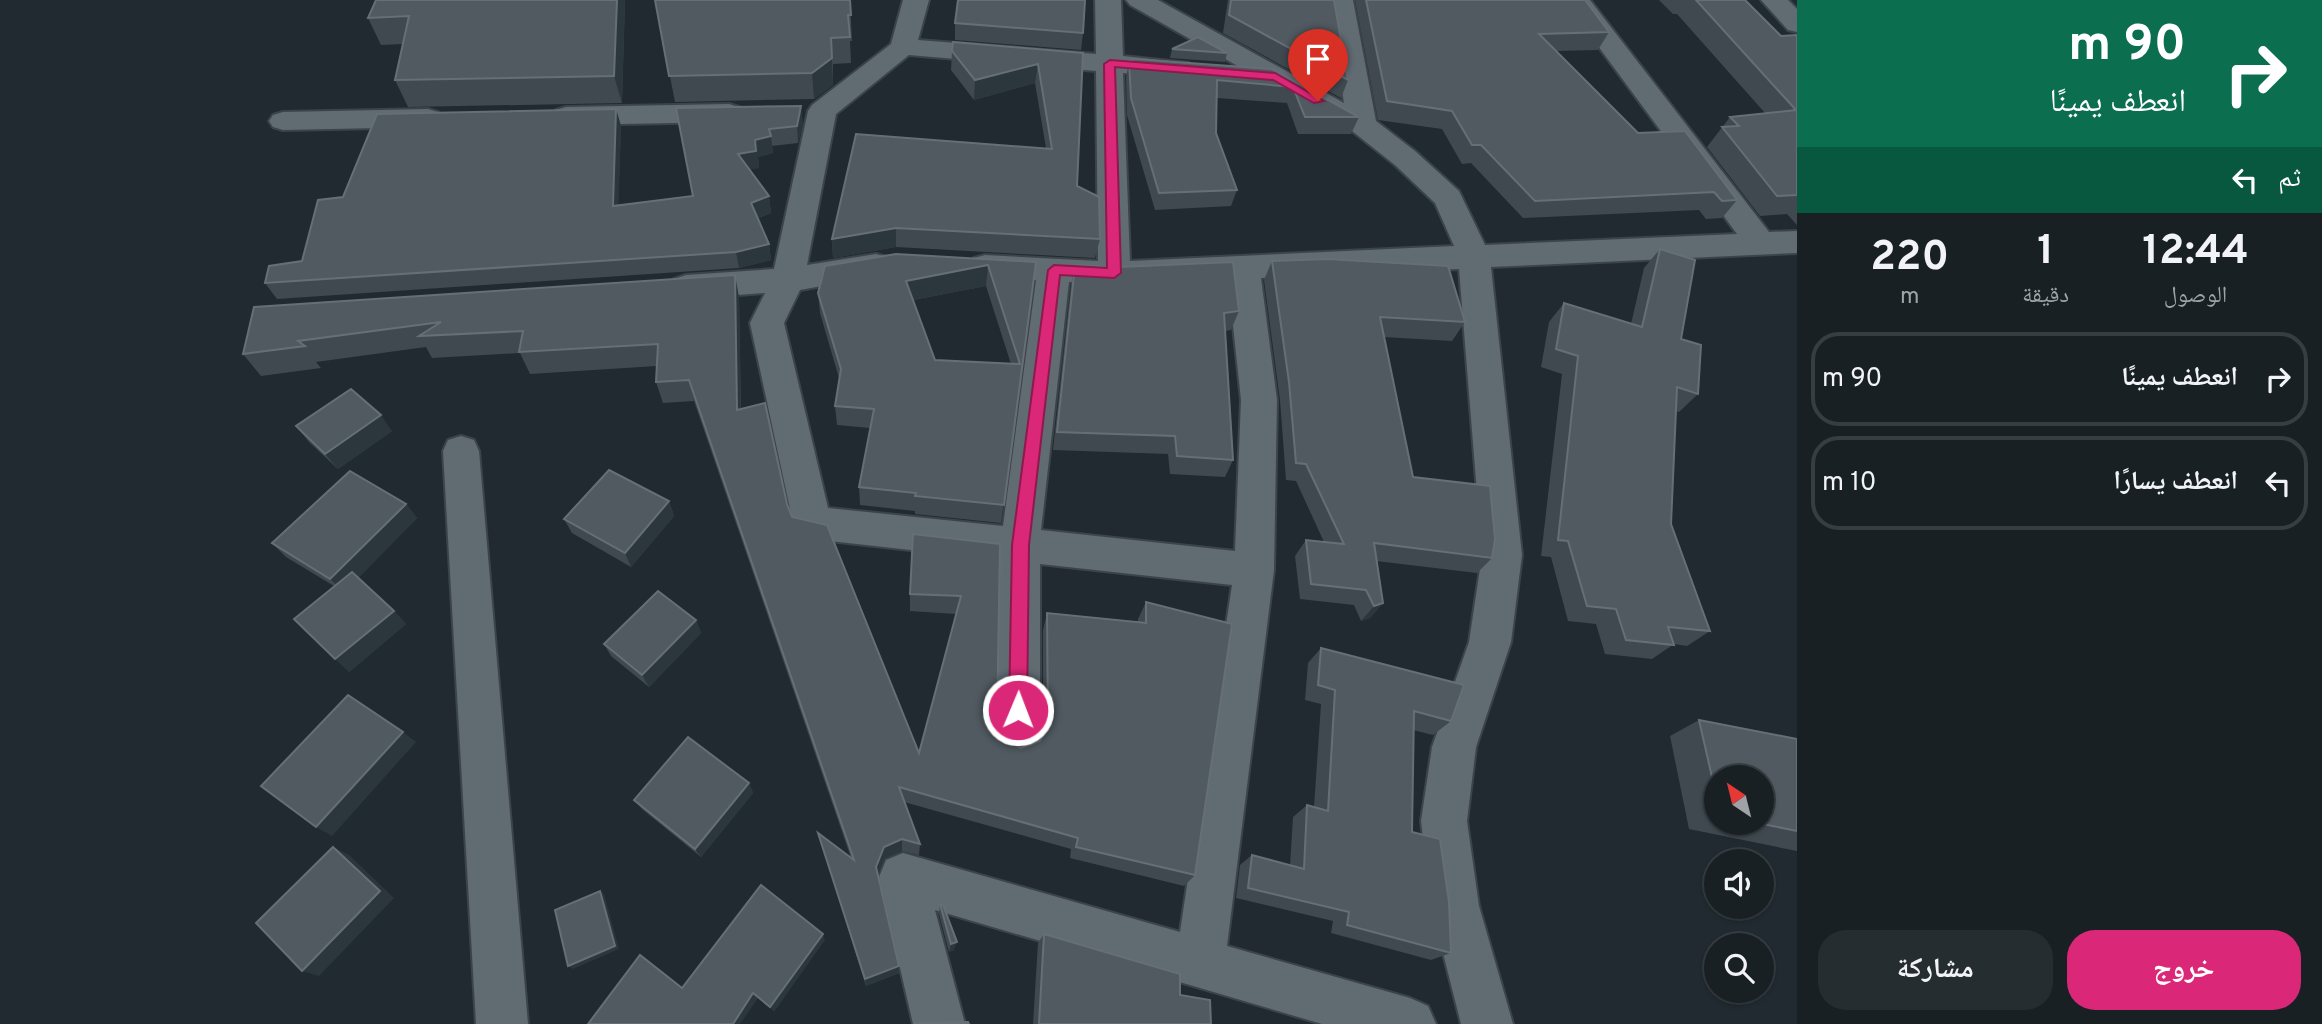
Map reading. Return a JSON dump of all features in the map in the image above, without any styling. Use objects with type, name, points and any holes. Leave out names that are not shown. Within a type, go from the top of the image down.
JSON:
[{"type":"street","points":[[903,47],[916,0]]},
{"type":"street","points":[[1108,0],[1114,273]]},
{"type":"street","points":[[1139,0],[1362,125],[1405,158],[1448,198],[1475,256],[1502,555],[1490,642],[1454,747],[1444,821],[1455,906],[1487,1024]]},
{"type":"street","points":[[1340,0],[1362,125]]},
{"type":"street","points":[[1577,0],[1761,244]]},
{"type":"street","points":[[1774,0],[1797,24]]},
{"type":"street","points":[[1254,570],[812,523],[767,323],[788,280],[808,111],[903,47],[1275,77]]},
{"type":"street","points":[[546,116],[753,112]]},
{"type":"street","points":[[284,121],[449,118]]},
{"type":"street","points":[[949,264],[1114,273],[1797,242]]},
{"type":"street","points":[[650,289],[788,280],[896,261],[909,262]]},
{"type":"street","points":[[1200,963],[1254,570],[1259,400],[1243,267]]},
{"type":"street","points":[[1018,738],[1020,545],[1054,270]]},
{"type":"street","points":[[461,451],[502,1024]]},
{"type":"street","points":[[939,1024],[903,877],[1410,1024]]},
{"type":"building","points":[[376,0],[617,0],[614,76],[395,80],[409,16],[368,18]]},
{"type":"building","points":[[655,0],[850,0],[850,37],[831,38],[832,58],[812,73],[669,76]]},
{"type":"building","points":[[958,0],[1085,0],[1083,33],[955,23]]},
{"type":"building","points":[[1231,0],[1334,0],[1348,80],[1229,15]]},
{"type":"building","points":[[1366,0],[1585,0],[1609,32],[1539,34],[1638,133],[1685,131],[1737,200],[1722,201],[1714,192],[1535,201],[1481,145],[1472,145],[1452,111],[1387,101]]},
{"type":"building","points":[[1696,0],[1745,0],[1781,36],[1797,35],[1797,195],[1777,196],[1722,127],[1739,126],[1730,117],[1796,110]]},
{"type":"building","points":[[1198,37],[1227,53],[1172,49]]},
{"type":"building","points":[[953,42],[1083,53],[1077,186],[1099,197],[1100,239],[896,228],[832,239],[856,134],[1052,149],[1038,64],[975,80],[952,51]]},
{"type":"building","points":[[1134,59],[1272,69],[1359,117],[1305,117],[1293,87],[1217,80],[1216,133],[1237,190],[1159,193],[1131,98],[1129,61]]},
{"type":"building","points":[[801,106],[797,126],[769,129],[771,136],[755,140],[756,151],[738,154],[769,196],[751,203],[769,244],[736,252],[265,283],[269,266],[302,261],[318,200],[343,197],[377,114],[616,109],[613,206],[693,196],[676,108]]},
{"type":"building","points":[[1660,249],[1695,260],[1681,339],[1701,345],[1698,394],[1677,387],[1671,524],[1710,631],[1668,627],[1674,645],[1626,640],[1616,609],[1587,606],[1568,541],[1558,540],[1578,356],[1556,349],[1564,303],[1642,327]]},
{"type":"building","points":[[896,254],[1036,262],[1004,505],[859,487],[874,409],[835,406],[841,369],[818,293],[825,266]],"holes":[[[988,265],[1020,364],[935,360],[906,281]]]},
{"type":"building","points":[[1327,259],[1448,266],[1465,322],[1380,317],[1413,477],[1490,486],[1495,539],[1492,558],[1374,543],[1383,603],[1374,606],[1366,590],[1311,584],[1306,540],[1344,544],[1306,464],[1296,463],[1289,382],[1272,261]]},
{"type":"building","points":[[1233,262],[1239,311],[1224,313],[1233,460],[1177,456],[1175,436],[1057,432],[1075,265],[1119,267]]},
{"type":"building","points":[[735,275],[737,410],[765,403],[792,517],[827,525],[919,753],[961,596],[910,594],[913,534],[1000,544],[997,723],[1003,740],[1021,748],[1040,741],[1048,723],[1047,613],[1146,623],[1146,602],[1232,624],[1195,875],[1076,847],[1078,838],[899,787],[920,844],[902,839],[884,847],[876,867],[899,966],[865,979],[818,833],[854,860],[689,380],[656,382],[658,344],[519,352],[523,331],[419,336],[441,322],[298,341],[305,346],[243,354],[254,307]]},
{"type":"building","points":[[351,389],[381,415],[325,454],[296,426]]},
{"type":"building","points":[[609,470],[669,501],[625,553],[564,519]]},
{"type":"building","points":[[350,471],[406,504],[330,579],[272,543]]},
{"type":"building","points":[[352,572],[394,611],[335,659],[294,619]]},
{"type":"building","points":[[658,591],[696,620],[642,675],[604,644]]},
{"type":"building","points":[[1321,648],[1464,685],[1451,721],[1414,711],[1412,832],[1440,839],[1449,902],[1451,953],[1347,925],[1349,912],[1248,888],[1252,855],[1304,869],[1307,805],[1328,811],[1335,690],[1318,685]]},
{"type":"building","points":[[348,695],[403,732],[316,827],[261,786]]},
{"type":"building","points":[[1699,720],[1797,739],[1797,831],[1774,826],[1774,765],[1709,765]]},
{"type":"building","points":[[688,737],[749,783],[695,849],[634,800]]},
{"type":"building","points":[[333,847],[380,891],[302,971],[256,923]]},
{"type":"building","points":[[761,885],[823,934],[770,1007],[753,993],[733,1024],[588,1024],[640,955],[682,988]]},
{"type":"building","points":[[600,891],[615,946],[568,966],[555,910]]},
{"type":"building","points":[[940,904],[943,905],[957,942],[951,944]]},
{"type":"building","points":[[1044,934],[1180,974],[1180,995],[1210,1000],[1211,1024],[1039,1024]]},
{"type":"building","points":[[915,1023],[969,1024],[915,1024]]},
{"type":"route","points":[[1018,710],[1020,545],[1054,270],[1114,273],[1110,64],[1275,77],[1318,101]]}]
